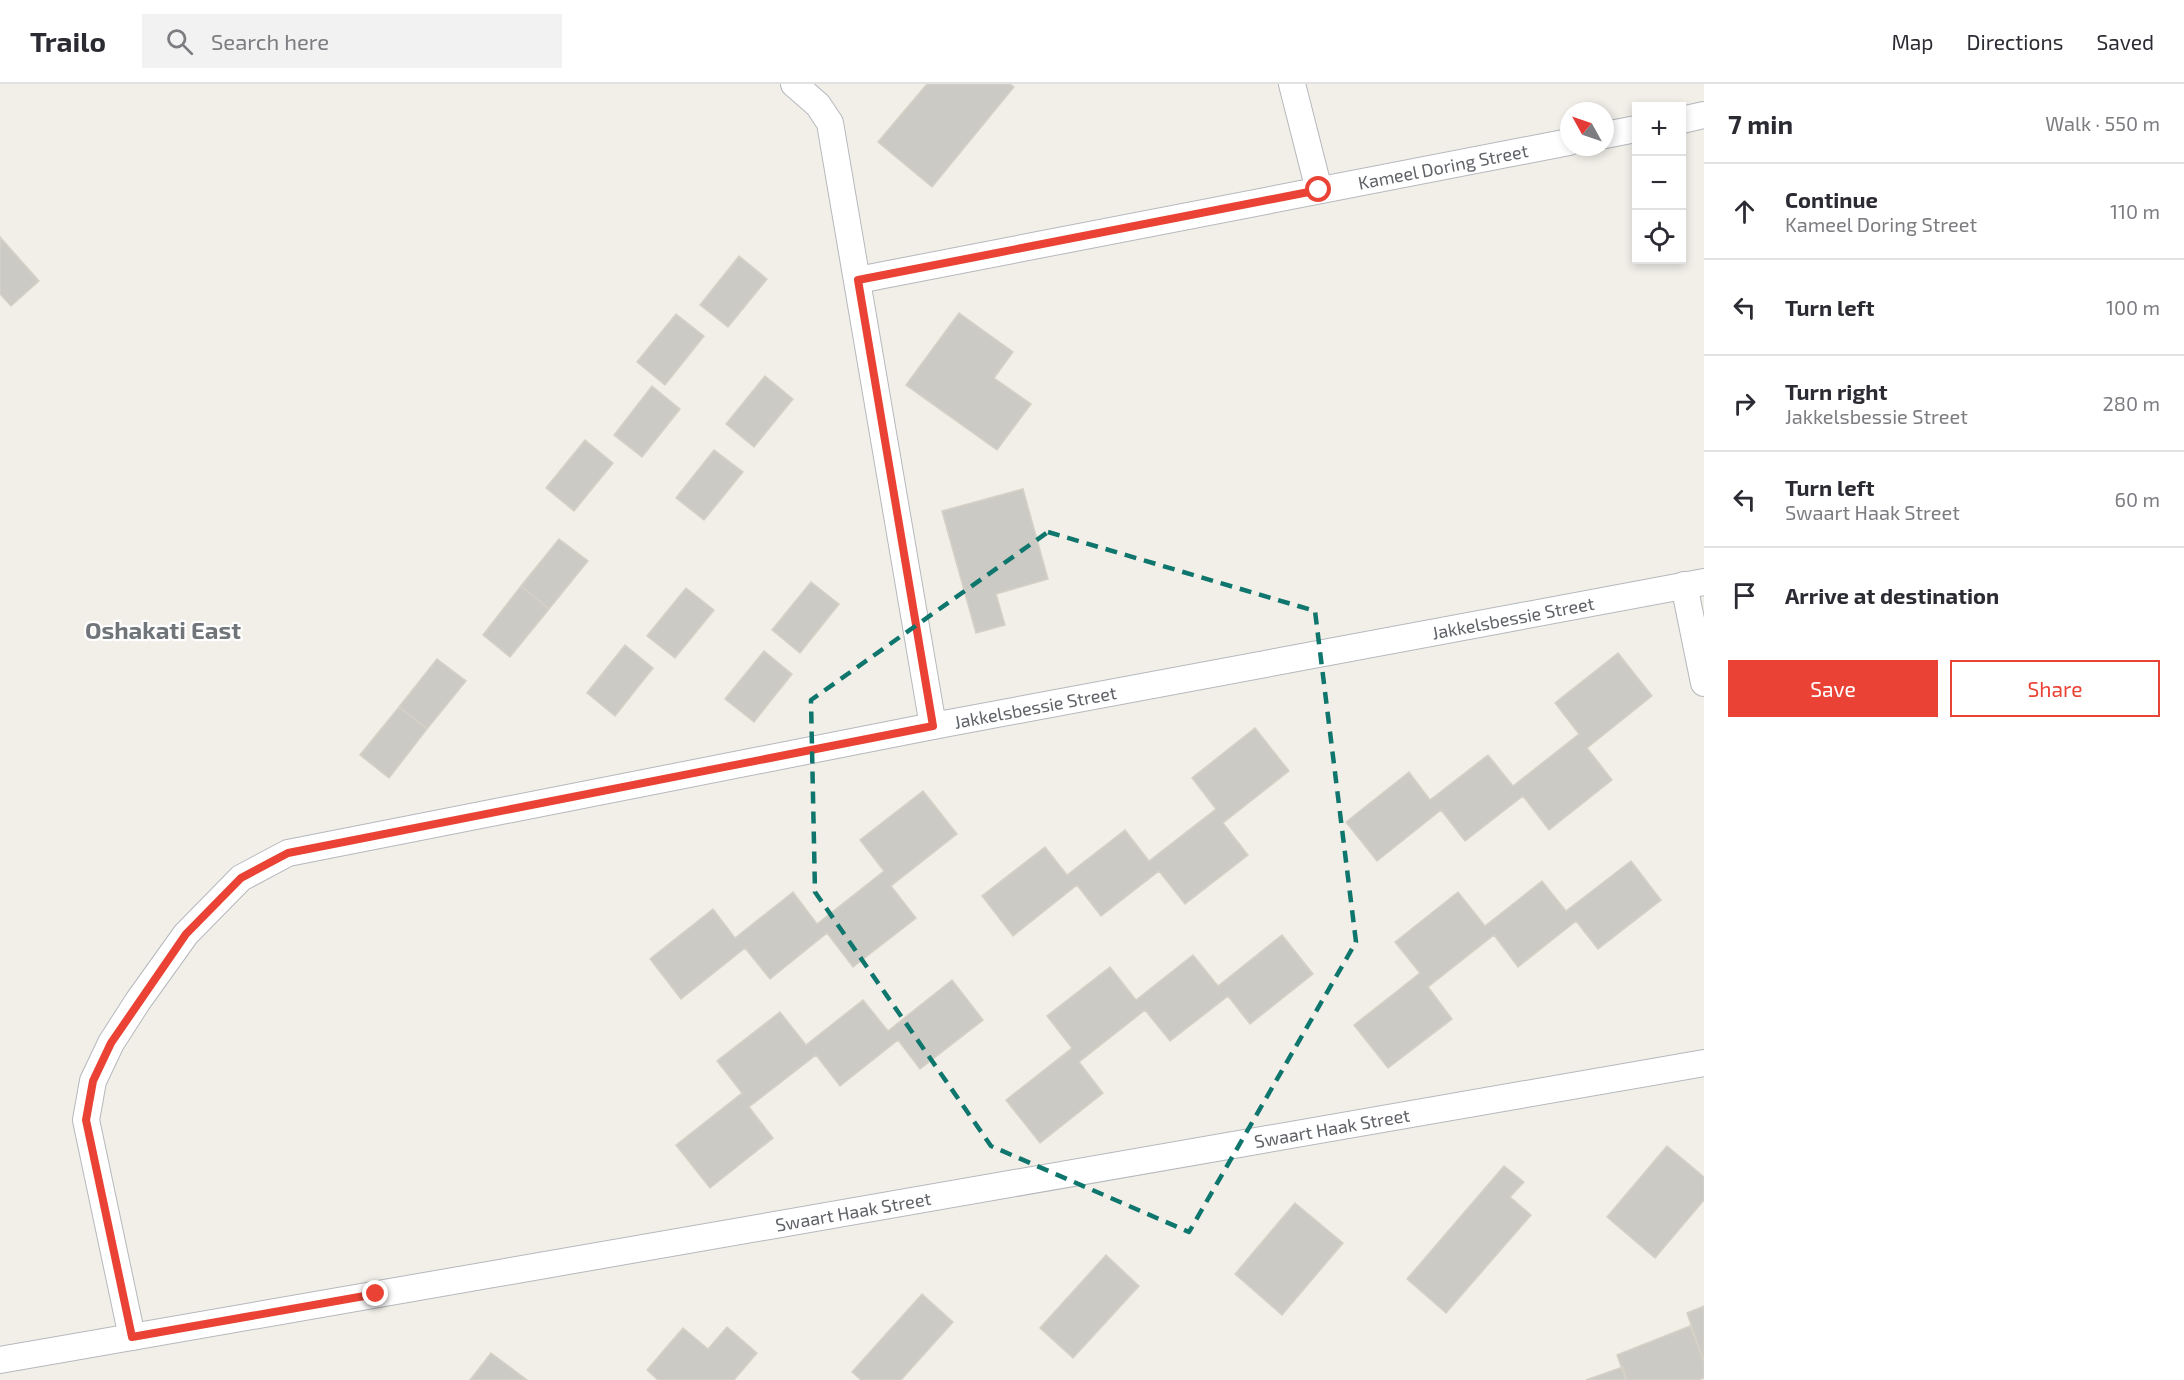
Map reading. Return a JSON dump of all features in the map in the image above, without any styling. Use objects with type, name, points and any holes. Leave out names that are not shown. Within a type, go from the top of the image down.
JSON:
[{"type":"street","points":[[794,84],[818,105],[830,123],[933,726]]},
{"type":"street","points":[[1292,84],[1319,190]]},
{"type":"street","points":[[1686,119],[1704,116]]},
{"type":"street","points":[[1614,133],[1632,130]]},
{"type":"street","name":"Kameel Doring Street","points":[[858,280],[1560,144]]},
{"type":"street","points":[[1694,584],[1704,683]]},
{"type":"street","name":"Jakkelsbessie Street","points":[[132,1337],[86,1120],[93,1081],[111,1043],[132,1009],[186,934],[241,878],[288,853],[933,726],[1694,584]]},
{"type":"street","name":"Swaart Haak Street","points":[[0,1360],[1704,1063]]},
{"type":"highlighted area","points":[[1048,532],[1315,611],[1356,942],[1189,1232],[991,1146],[815,892],[811,700]]},
{"type":"building","points":[[927,84],[1010,84],[1014,87],[932,187],[878,142]]},
{"type":"building","points":[[0,237],[39,281],[11,306],[0,294]]},
{"type":"building","points":[[739,256],[767,279],[728,327],[700,305]]},
{"type":"building","points":[[959,313],[1013,352],[994,378],[1031,404],[997,450],[906,385]]},
{"type":"building","points":[[676,314],[704,336],[665,385],[637,362]]},
{"type":"building","points":[[765,376],[793,399],[754,447],[726,424]]},
{"type":"building","points":[[652,386],[680,409],[642,457],[614,435]]},
{"type":"building","points":[[585,440],[613,463],[574,511],[546,488]]},
{"type":"building","points":[[714,450],[743,472],[704,520],[676,498]]},
{"type":"building","points":[[1023,489],[1048,579],[996,594],[1005,625],[976,633],[942,511]]},
{"type":"building","points":[[559,539],[588,561],[549,609],[521,586]]},
{"type":"building","points":[[811,582],[839,604],[800,653],[772,630]]},
{"type":"building","points":[[521,586],[549,609],[510,657],[483,635]]},
{"type":"building","points":[[686,588],[714,610],[675,658],[647,636]]},
{"type":"building","points":[[625,645],[653,668],[615,716],[587,693]]},
{"type":"building","points":[[764,651],[792,674],[754,722],[725,699]]},
{"type":"building","points":[[1618,653],[1652,696],[1587,748],[1612,780],[1549,830],[1523,796],[1465,841],[1441,810],[1377,861],[1346,822],[1409,772],[1430,800],[1488,755],[1513,786],[1579,734],[1555,703]]},
{"type":"building","points":[[437,659],[466,681],[427,729],[399,707]]},
{"type":"building","points":[[399,707],[427,729],[389,778],[360,755]]},
{"type":"building","points":[[1255,728],[1289,771],[1223,823],[1248,855],[1185,904],[1159,871],[1101,916],[1077,885],[1013,936],[982,896],[1045,847],[1067,875],[1125,830],[1149,861],[1216,809],[1192,778]]},
{"type":"building","points":[[923,791],[957,834],[891,886],[916,918],[853,967],[827,933],[770,979],[745,948],[681,999],[650,959],[713,909],[735,938],[793,892],[817,924],[884,871],[860,840]]},
{"type":"building","points":[[1631,861],[1661,900],[1598,949],[1576,921],[1518,967],[1494,935],[1428,987],[1452,1019],[1388,1068],[1354,1025],[1420,973],[1395,942],[1458,892],[1485,926],[1542,881],[1566,911]]},
{"type":"building","points":[[1282,935],[1313,974],[1250,1024],[1228,996],[1170,1041],[1145,1010],[1079,1062],[1103,1093],[1040,1143],[1006,1100],[1072,1048],[1047,1016],[1110,967],[1136,1000],[1193,955],[1218,986]]},
{"type":"building","points":[[952,980],[983,1020],[920,1069],[898,1040],[840,1086],[816,1055],[749,1107],[773,1138],[710,1188],[676,1145],[742,1093],[717,1061],[780,1012],[806,1045],[863,1000],[888,1031]]},
{"type":"building","points":[[1667,1146],[1704,1177],[1704,1200],[1655,1258],[1607,1217]]},
{"type":"building","points":[[1504,1166],[1524,1182],[1510,1197],[1531,1215],[1446,1313],[1407,1279]]},
{"type":"building","points":[[1295,1203],[1343,1243],[1282,1315],[1235,1274]]},
{"type":"building","points":[[1106,1255],[1139,1286],[1073,1358],[1040,1328]]},
{"type":"building","points":[[922,1294],[953,1322],[901,1380],[861,1380],[852,1372]]},
{"type":"building","points":[[1704,1306],[1704,1362],[1687,1313]]},
{"type":"building","points":[[1690,1326],[1704,1362],[1704,1378],[1698,1380],[1626,1380],[1617,1355]]},
{"type":"building","points":[[727,1327],[757,1353],[734,1380],[658,1380],[647,1370],[683,1328],[708,1349]]},
{"type":"building","points":[[491,1353],[527,1380],[470,1380]]},
{"type":"building","points":[[1623,1367],[1627,1380],[1586,1380]]},
{"type":"district","name":"Oshakati East","points":[[163,629]]},
{"type":"route","points":[[376,1294],[132,1337],[86,1120],[93,1081],[111,1043],[186,934],[241,878],[288,853],[933,726],[858,280],[1319,190]]}]
